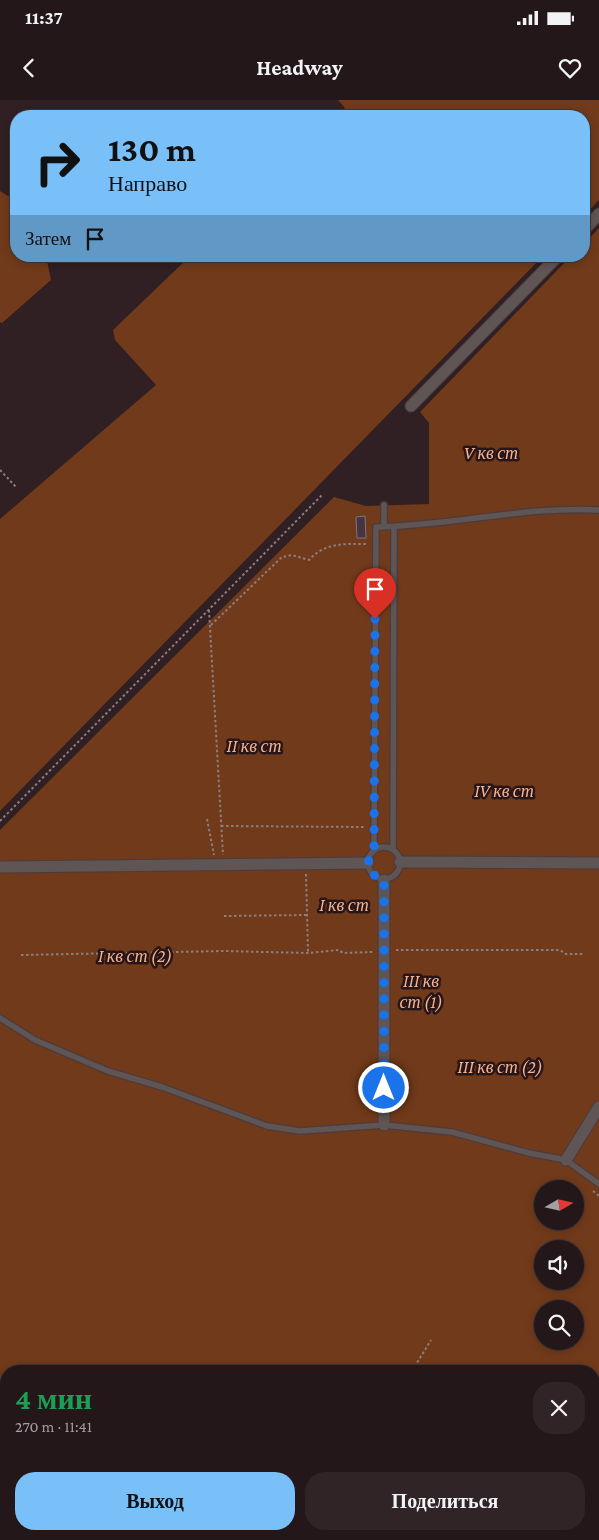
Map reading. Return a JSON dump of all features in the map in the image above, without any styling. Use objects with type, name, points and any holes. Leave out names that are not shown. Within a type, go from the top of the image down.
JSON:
[{"type":"street","points":[[590,224],[599,214]]},
{"type":"street","points":[[411,406],[552,262]]},
{"type":"street","points":[[400,862],[599,863]]},
{"type":"street","points":[[0,867],[368,863]]},
{"type":"street","points":[[384,880],[384,1125]]},
{"type":"street","points":[[566,1160],[599,1107]]},
{"type":"lane","points":[[384,505],[384,527]]},
{"type":"lane","points":[[374,848],[383,846],[393,848],[398,853],[400,862],[394,876],[384,880],[377,879],[370,872],[368,863],[369,854],[374,848],[375,827],[376,527],[394,527],[556,508],[599,510]]},
{"type":"lane","points":[[393,848],[394,527]]},
{"type":"lane","points":[[0,1018],[35,1040],[108,1071],[162,1087],[267,1126],[300,1131],[384,1125],[452,1132],[529,1153],[566,1160],[599,1184]]},
{"type":"path","points":[[0,470],[17,488]]},
{"type":"path","points":[[0,821],[323,494]]},
{"type":"path","points":[[211,626],[282,557],[292,555],[308,560],[317,550],[327,546],[376,543]]},
{"type":"path","points":[[209,610],[221,826],[218,864]]},
{"type":"path","points":[[207,819],[218,864]]},
{"type":"path","points":[[221,826],[375,827]]},
{"type":"path","points":[[306,864],[308,953]]},
{"type":"path","points":[[224,916],[307,914]]},
{"type":"path","points":[[21,956],[224,951],[308,953],[334,950],[339,950],[343,953],[560,950],[566,954],[584,954]]},
{"type":"path","points":[[416,1365],[431,1340]]},
{"type":"green space","points":[[338,100],[599,100],[599,200],[590,210],[590,110],[343,110],[345,108]]},
{"type":"green space","points":[[0,191],[10,196],[10,262],[47,262],[51,280],[2,323],[0,322]]},
{"type":"green space","points":[[599,228],[599,1365],[0,1365],[0,830],[334,497],[366,506],[429,504],[429,423],[420,412],[565,262],[590,262],[590,238]]},
{"type":"green space","points":[[184,262],[537,262],[0,811],[0,519],[156,385],[115,340],[113,330]]},
{"type":"building","points":[[365,516],[366,538],[357,538],[356,517]]},
{"type":"route","points":[[375,619],[374,848],[369,854],[368,863],[370,872],[377,879],[384,880],[384,1088]]},
{"type":"park label","name":"V кв ст","points":[[491,453]]},
{"type":"park label","name":"II кв ст","points":[[254,746]]},
{"type":"park label","name":"IV кв ст","points":[[504,791]]},
{"type":"park label","name":"I кв ст","points":[[344,905]]},
{"type":"park label","name":"I кв ст (2)","points":[[135,956]]},
{"type":"park label","name":"III кв ст (1)","points":[[421,991]]},
{"type":"park label","name":"III кв ст (2)","points":[[500,1067]]}]
